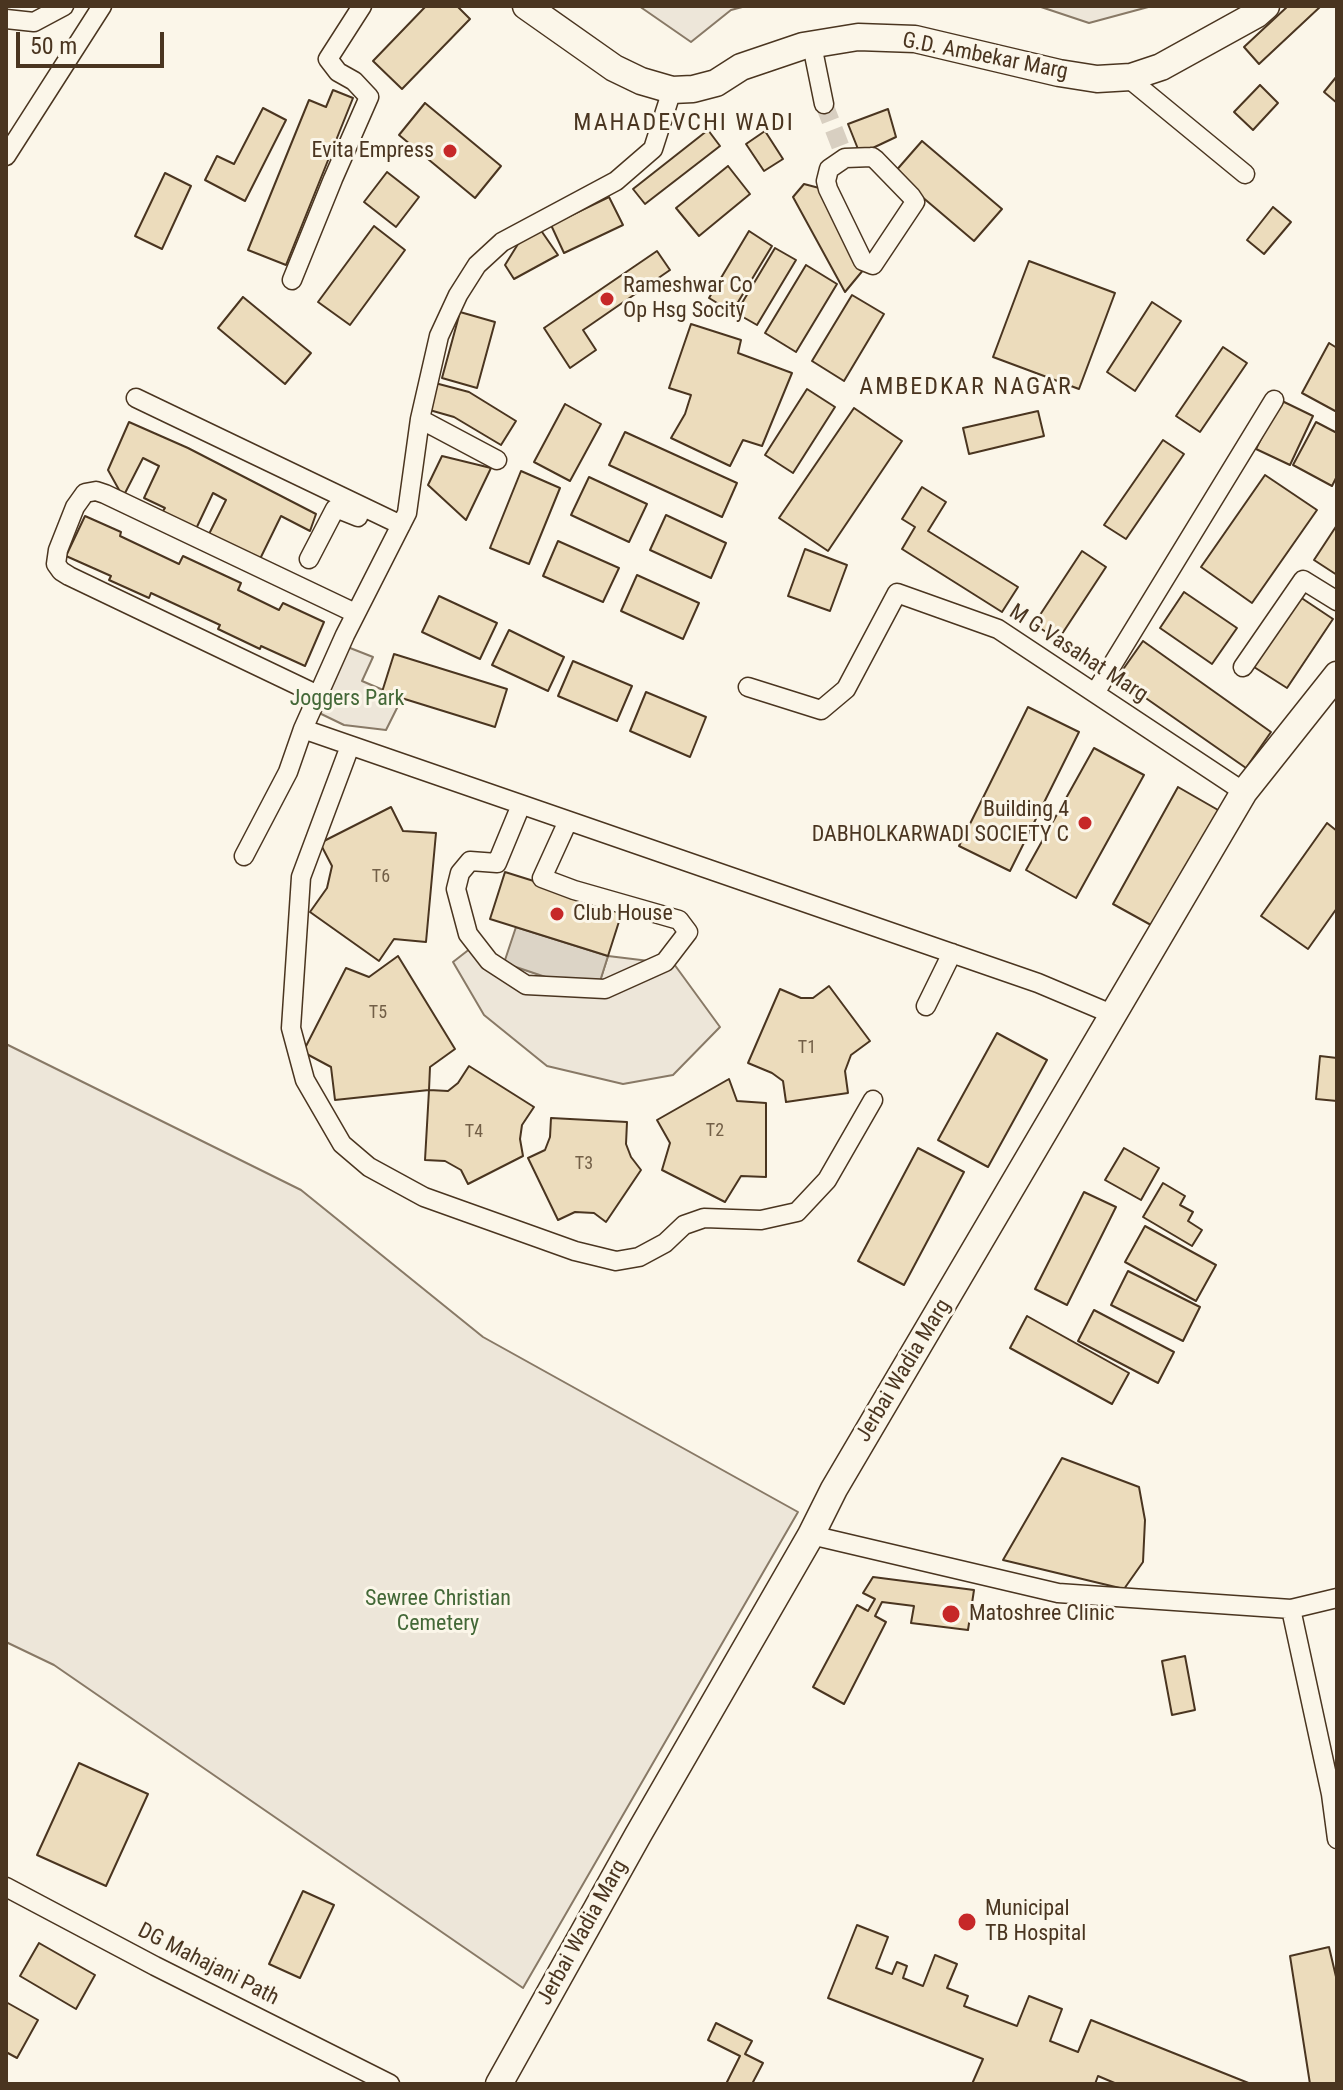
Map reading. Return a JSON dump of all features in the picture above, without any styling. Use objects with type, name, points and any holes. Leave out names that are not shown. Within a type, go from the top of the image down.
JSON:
[{"type":"main road","name":"G.D. Ambekar Marg","points":[[526,6],[614,68],[641,81],[672,90],[716,83],[741,67],[812,45],[858,37],[915,39],[1059,73],[1097,79],[1127,77],[1161,67],[1266,6]]},
{"type":"main road","name":"Jerbai Wadia Marg","points":[[499,2084],[811,1535],[834,1489],[1244,792],[1337,675]]},
{"type":"street","points":[[8,24],[34,22],[64,6]]},
{"type":"street","points":[[6,156],[102,6]]},
{"type":"street","points":[[292,280],[369,97],[354,81],[338,72],[328,59],[362,6]]},
{"type":"street","points":[[812,45],[824,104]]},
{"type":"street","points":[[1127,77],[1245,174]]},
{"type":"street","points":[[364,578],[397,525],[439,336],[458,295],[477,265],[502,242],[616,181],[653,149],[672,90]]},
{"type":"street","points":[[872,157],[915,202],[873,265],[863,261],[828,189],[829,169],[845,158],[872,157]]},
{"type":"street","points":[[136,398],[346,506],[397,525]]},
{"type":"street","points":[[1095,693],[1274,400]]},
{"type":"street","points":[[420,419],[497,460]]},
{"type":"street","points":[[318,695],[61,571],[56,564],[58,550],[75,507],[85,493],[96,491],[105,494],[355,613]]},
{"type":"street","points":[[309,559],[333,511],[346,506]]},
{"type":"street","points":[[244,856],[288,772],[303,729],[380,555]]},
{"type":"street","points":[[1243,667],[1303,580],[1337,601]]},
{"type":"street","name":"M G Vasahat Marg","points":[[748,687],[821,710],[846,689],[897,593],[998,629],[1244,792]]},
{"type":"street","points":[[303,729],[1038,983],[1114,1015]]},
{"type":"street","points":[[350,746],[301,877],[291,1028],[305,1080],[342,1144],[369,1167],[424,1197],[575,1251],[616,1261],[639,1257],[665,1243],[684,1225],[704,1218],[761,1220],[797,1212],[827,1180],[873,1100]]},
{"type":"street","points":[[521,805],[497,863],[470,861],[460,873],[456,889],[468,934],[489,961],[526,985],[605,989],[665,962],[688,932],[679,920],[542,878],[568,821]]},
{"type":"street","points":[[926,1006],[952,953]]},
{"type":"street","points":[[811,1535],[1058,1593],[1291,1609],[1337,1598]]},
{"type":"street","points":[[1291,1609],[1331,1794],[1337,1839]]},
{"type":"street","name":"DG Mahajani Path","points":[[6,1887],[390,2084]]},
{"type":"green space","points":[[639,6],[746,6],[731,10],[691,42]]},
{"type":"green space","points":[[1038,6],[1152,6],[1089,23]]},
{"type":"green space","name":"Joggers Park","points":[[345,646],[373,657],[362,681],[402,698],[386,730],[344,725],[313,710]]},
{"type":"green space","points":[[480,941],[504,963],[596,993],[608,956],[674,964],[720,1027],[673,1075],[623,1084],[547,1066],[484,1015],[453,962]]},
{"type":"green space","name":"Sewree Christian Cemetery","points":[[6,1044],[301,1190],[483,1337],[798,1512],[523,1988],[54,1665],[6,1642]]},
{"type":"shaded area","points":[[516,927],[608,956],[596,994],[504,963]]},
{"type":"building","points":[[426,6],[457,6],[470,19],[402,89],[373,61]]},
{"type":"building","points":[[1288,6],[1321,6],[1259,64],[1244,47]]},
{"type":"building","points":[[1337,76],[1337,103],[1324,92]]},
{"type":"building","points":[[1260,85],[1278,103],[1253,130],[1234,112]]},
{"type":"building","points":[[333,90],[353,98],[286,265],[248,250],[309,100],[326,107]]},
{"type":"building","name":"Evita Empress","points":[[425,103],[501,166],[475,198],[399,135]]},
{"type":"building","points":[[263,108],[286,120],[245,201],[205,180],[217,156],[234,164]]},
{"type":"building","points":[[888,109],[896,137],[860,154],[848,124]]},
{"type":"building","points":[[708,130],[720,146],[645,204],[633,189]]},
{"type":"building","points":[[765,131],[783,159],[764,171],[746,144]]},
{"type":"building","points":[[922,141],[1002,209],[974,241],[894,173]]},
{"type":"building","points":[[728,166],[750,194],[699,236],[676,208]]},
{"type":"building","points":[[387,172],[419,197],[396,227],[364,202]]},
{"type":"building","points":[[165,173],[191,186],[162,249],[135,236]]},
{"type":"building","points":[[804,184],[823,189],[864,269],[845,292],[793,197]]},
{"type":"building","points":[[609,197],[623,225],[564,253],[551,225]]},
{"type":"building","points":[[1273,207],[1291,222],[1264,254],[1247,240]]},
{"type":"building","points":[[374,226],[405,250],[350,325],[318,302]]},
{"type":"building","points":[[540,229],[558,255],[514,279],[505,265],[518,244]]},
{"type":"building","points":[[749,231],[772,246],[732,312],[709,298]]},
{"type":"building","points":[[775,248],[796,260],[757,325],[736,313]]},
{"type":"building","name":"Rameshwar Co Op Hsg Socity","points":[[657,251],[670,270],[583,330],[596,350],[570,368],[544,328]]},
{"type":"building","points":[[1029,261],[1115,293],[1079,389],[993,357]]},
{"type":"building","points":[[806,265],[837,284],[796,352],[765,333]]},
{"type":"building","points":[[852,295],[884,314],[844,381],[812,361]]},
{"type":"building","points":[[243,297],[311,353],[285,384],[218,328]]},
{"type":"building","points":[[1152,302],[1181,321],[1135,391],[1107,372]]},
{"type":"building","points":[[460,312],[495,322],[477,388],[442,378]]},
{"type":"building","points":[[691,324],[741,340],[738,353],[792,373],[762,446],[743,440],[730,466],[671,438],[685,414],[691,395],[669,388]]},
{"type":"building","points":[[1329,343],[1337,348],[1337,412],[1302,393]]},
{"type":"building","points":[[1223,347],[1247,363],[1200,432],[1176,416]]},
{"type":"building","points":[[435,383],[469,392],[516,421],[501,445],[454,417],[426,409]]},
{"type":"building","points":[[807,389],[835,407],[793,473],[765,455]]},
{"type":"building","points":[[1280,400],[1313,416],[1290,465],[1256,449]]},
{"type":"building","points":[[565,404],[601,424],[570,481],[534,462]]},
{"type":"building","points":[[854,408],[902,441],[828,551],[779,518]]},
{"type":"building","points":[[1038,411],[1044,436],[969,454],[963,428]]},
{"type":"building","points":[[129,422],[188,448],[316,514],[310,531],[281,516],[260,559],[209,534],[226,500],[213,493],[195,531],[161,514],[165,508],[144,498],[159,466],[143,458],[123,497],[108,470]]},
{"type":"building","points":[[1316,422],[1337,433],[1337,476],[1332,486],[1293,465]]},
{"type":"building","points":[[625,432],[737,483],[722,517],[609,465]]},
{"type":"building","points":[[1163,440],[1184,454],[1126,539],[1104,525]]},
{"type":"building","points":[[442,456],[491,468],[466,520],[428,485]]},
{"type":"building","points":[[521,471],[560,488],[529,564],[490,548]]},
{"type":"building","points":[[1265,475],[1317,510],[1252,603],[1201,567]]},
{"type":"building","points":[[589,477],[647,504],[629,542],[571,515]]},
{"type":"building","points":[[922,487],[946,502],[928,531],[1018,587],[1002,612],[902,549],[915,527],[902,519]]},
{"type":"building","points":[[666,515],[726,543],[711,578],[650,550]]},
{"type":"building","points":[[85,516],[179,564],[183,556],[241,583],[238,590],[279,610],[283,603],[324,622],[305,666],[261,646],[260,649],[218,629],[220,625],[151,593],[149,598],[109,580],[111,576],[66,556]]},
{"type":"building","points":[[1337,525],[1337,575],[1314,560]]},
{"type":"building","points":[[558,541],[619,568],[603,602],[543,576]]},
{"type":"building","points":[[805,549],[847,565],[830,611],[788,596]]},
{"type":"building","points":[[1082,551],[1106,567],[1058,640],[1034,624]]},
{"type":"building","points":[[637,575],[699,603],[683,639],[621,611]]},
{"type":"building","points":[[1184,592],[1237,628],[1212,664],[1160,628]]},
{"type":"building","points":[[439,596],[497,623],[480,659],[422,632]]},
{"type":"building","points":[[1300,597],[1333,619],[1287,688],[1254,667]]},
{"type":"building","points":[[509,630],[564,657],[548,691],[492,665]]},
{"type":"building","points":[[1143,641],[1271,732],[1246,768],[1117,678]]},
{"type":"building","points":[[394,654],[507,689],[495,727],[382,692]]},
{"type":"building","points":[[573,661],[632,686],[617,721],[558,696]]},
{"type":"building","points":[[646,692],[706,717],[690,757],[630,731]]},
{"type":"building","points":[[1028,707],[1079,732],[1010,871],[959,846]]},
{"type":"building","name":"Building 4 DABHOLKARWADI SOCIETY C","points":[[1094,748],[1144,775],[1076,898],[1026,870]]},
{"type":"building","points":[[1178,787],[1225,814],[1160,930],[1113,904]]},
{"type":"building","points":[[391,807],[403,831],[436,833],[426,942],[394,939],[379,961],[310,912],[327,888],[332,866],[320,843]]},
{"type":"building","points":[[1327,823],[1337,831],[1337,908],[1308,949],[1261,916]]},
{"type":"building","name":"Club House","points":[[505,872],[623,909],[608,956],[490,919]]},
{"type":"building","points":[[398,956],[455,1049],[430,1067],[429,1090],[335,1100],[331,1067],[303,1052],[346,968],[369,977]]},
{"type":"building","points":[[829,986],[870,1041],[851,1055],[845,1071],[848,1093],[786,1102],[783,1081],[748,1063],[780,989],[801,998],[813,998]]},
{"type":"building","points":[[997,1033],[1047,1060],[988,1167],[938,1140]]},
{"type":"building","points":[[1320,1056],[1337,1058],[1337,1101],[1316,1099]]},
{"type":"building","points":[[469,1066],[534,1107],[522,1125],[520,1139],[523,1156],[468,1184],[461,1170],[445,1161],[425,1160],[429,1090],[448,1091],[458,1083]]},
{"type":"building","points":[[729,1079],[737,1101],[766,1103],[766,1177],[741,1176],[725,1202],[662,1170],[670,1143],[657,1120]]},
{"type":"building","points":[[551,1118],[627,1122],[626,1144],[641,1170],[606,1222],[594,1213],[575,1212],[558,1220],[528,1158],[545,1150],[550,1137]]},
{"type":"building","points":[[918,1148],[964,1172],[904,1285],[858,1261]]},
{"type":"building","points":[[1124,1148],[1159,1168],[1141,1200],[1105,1180]]},
{"type":"building","points":[[1163,1183],[1185,1196],[1180,1205],[1193,1212],[1188,1221],[1202,1230],[1192,1246],[1143,1217]]},
{"type":"building","points":[[1084,1192],[1116,1207],[1067,1305],[1035,1289]]},
{"type":"building","points":[[1145,1226],[1216,1265],[1196,1301],[1125,1262]]},
{"type":"building","points":[[1128,1271],[1200,1307],[1183,1341],[1111,1305]]},
{"type":"building","points":[[1094,1310],[1174,1352],[1158,1383],[1078,1341]]},
{"type":"building","points":[[1027,1316],[1129,1373],[1112,1404],[1010,1348]]},
{"type":"building","points":[[1062,1458],[1139,1487],[1145,1520],[1143,1562],[1124,1589],[1003,1560]]},
{"type":"building","points":[[873,1577],[974,1590],[968,1630],[911,1623],[914,1606],[882,1602],[875,1616],[886,1622],[844,1704],[813,1687],[857,1605],[868,1611],[875,1599],[863,1593]]},
{"type":"building","points":[[1185,1656],[1195,1710],[1172,1715],[1162,1661]]},
{"type":"building","points":[[79,1763],[148,1794],[106,1886],[37,1855]]},
{"type":"building","points":[[303,1891],[334,1905],[300,1978],[269,1964]]},
{"type":"building","points":[[857,1925],[888,1937],[876,1968],[892,1974],[897,1962],[907,1966],[903,1978],[923,1986],[935,1955],[957,1964],[947,1988],[968,1996],[964,2006],[1017,2026],[1029,1996],[1062,2009],[1050,2041],[1078,2052],[1091,2020],[1251,2084],[1117,2084],[1098,2076],[1095,2084],[972,2084],[983,2059],[828,1998]]},
{"type":"building","points":[[39,1943],[95,1975],[76,2009],[20,1976]]},
{"type":"building","points":[[1329,1947],[1337,1981],[1337,2084],[1310,2084],[1290,1956]]},
{"type":"building","points":[[6,2002],[38,2020],[17,2058],[6,2052]]},
{"type":"building","points":[[716,2023],[752,2041],[745,2054],[763,2063],[752,2084],[726,2084],[740,2056],[708,2040]]},
{"type":"tunnel","points":[[824,104],[845,158]]},
{"type":"place","name":"Evita Empress","points":[[450,151]]},
{"type":"place","name":"Rameshwar Co Op Hsg Socity","points":[[607,299]]},
{"type":"place","name":"Building 4 DABHOLKARWADI SOCIETY C","points":[[1085,823]]},
{"type":"place","name":"Club House","points":[[557,914]]},
{"type":"place","name":"Matoshree Clinic","points":[[951,1614]]},
{"type":"place","name":"Municipal TB Hospital","points":[[967,1922]]},
{"type":"district","name":"MAHADEVCHI WADI","points":[[684,124]]},
{"type":"district","name":"AMBEDKAR NAGAR","points":[[966,388]]}]
